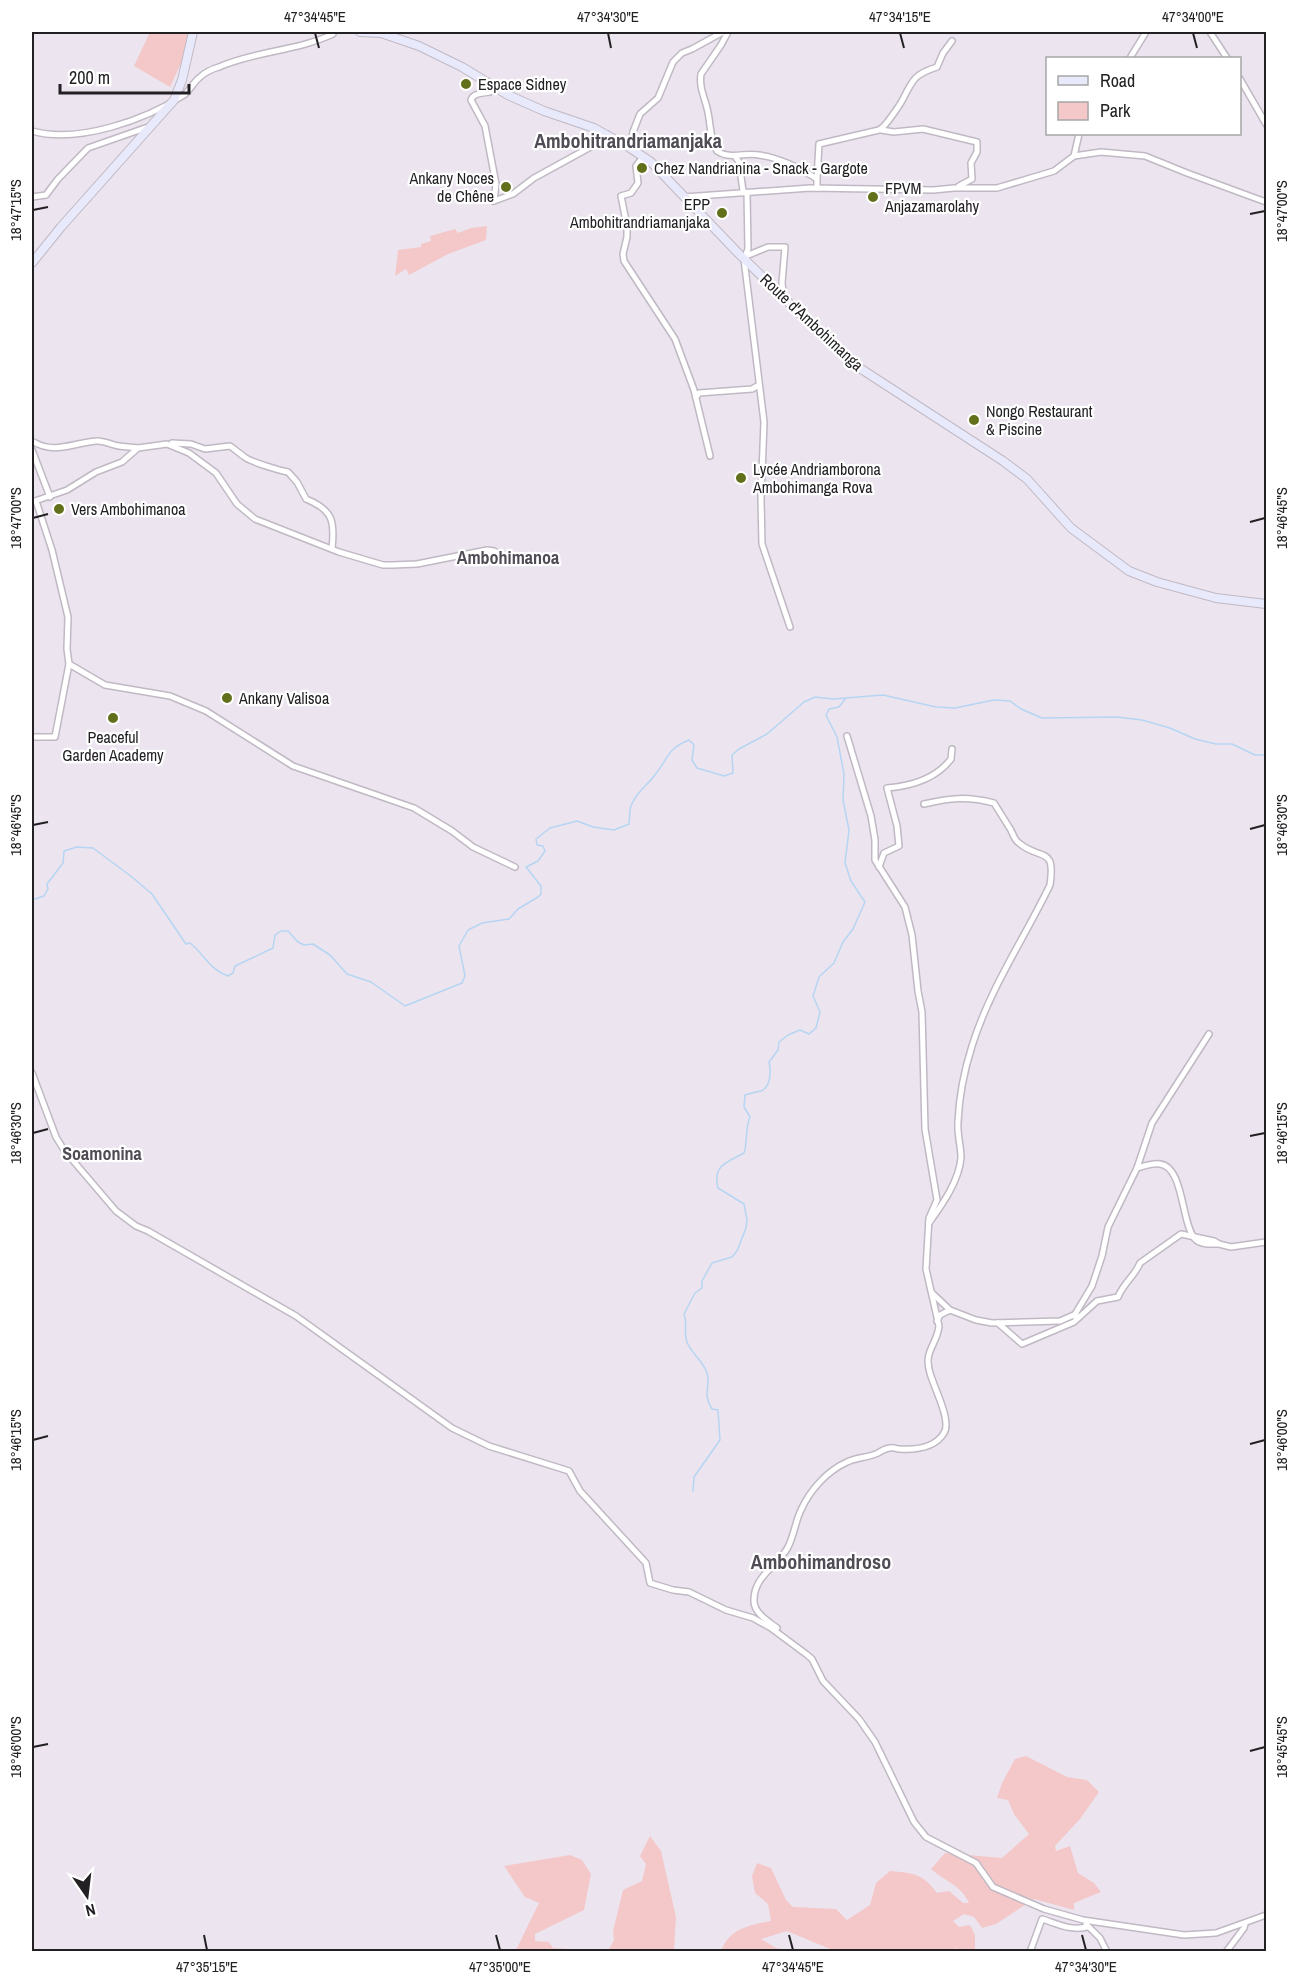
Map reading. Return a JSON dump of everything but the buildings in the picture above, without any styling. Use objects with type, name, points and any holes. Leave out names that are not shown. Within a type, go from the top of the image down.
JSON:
[{"type":"street","points":[[32,263],[174,100],[182,80],[193,32]]},
{"type":"street","points":[[32,130],[67,135],[97,131],[138,117],[174,100],[186,93],[199,77],[218,67],[267,52],[319,40],[333,32]]},
{"type":"street","name":"Route d'Ambohimanga","points":[[360,32],[381,33],[419,46],[508,95],[535,108],[607,134],[630,148],[651,162],[822,335],[855,365],[1003,460],[1027,479],[1071,528],[1129,571],[1157,582],[1216,598],[1266,604]]},
{"type":"street","points":[[630,148],[640,114],[658,98],[673,62],[682,53],[723,32]]},
{"type":"street","points":[[728,32],[701,74],[700,86],[707,108],[714,146],[720,153],[735,156],[748,153],[792,164],[817,179]]},
{"type":"street","points":[[1131,57],[1146,32]]},
{"type":"street","points":[[1210,32],[1226,57]]},
{"type":"street","points":[[879,130],[902,101],[917,75],[937,67],[952,41]]},
{"type":"street","points":[[1241,81],[1266,124]]},
{"type":"street","points":[[495,86],[490,92],[471,98],[485,126],[496,184],[494,201],[513,194],[534,178],[596,144],[603,135],[607,134]]},
{"type":"street","points":[[32,197],[45,195],[88,148],[150,127]]},
{"type":"street","points":[[817,188],[819,144],[879,130],[894,132],[923,129],[977,142],[977,152],[970,165],[972,179],[954,188]]},
{"type":"street","points":[[1074,156],[1079,135]]},
{"type":"street","points":[[684,197],[817,188],[924,190],[997,188],[1054,171],[1074,156],[1101,152],[1145,156],[1187,174],[1266,202]]},
{"type":"street","points":[[735,156],[739,162],[743,191],[747,193],[748,249],[745,257],[764,422],[762,544],[790,627]]},
{"type":"street","points":[[643,157],[636,166],[638,183],[631,193],[621,196],[627,226],[627,237],[622,254],[624,261],[675,339],[696,397],[710,456]]},
{"type":"street","points":[[745,257],[768,247],[785,247],[783,291]]},
{"type":"street","points":[[696,397],[699,393],[752,388],[759,385]]},
{"type":"street","points":[[32,441],[41,447],[48,448],[96,441],[121,447],[138,448],[167,444],[189,453],[216,473],[237,504],[255,519],[332,549],[383,565],[417,564],[488,550],[503,556]]},
{"type":"street","points":[[172,443],[191,444],[205,449],[230,446],[247,459],[288,472],[297,482],[306,499],[321,505],[331,515],[332,549]]},
{"type":"street","points":[[32,737],[56,736],[69,664],[68,617],[52,550],[34,501],[50,497],[80,483],[96,472],[122,462],[138,448]]},
{"type":"street","points":[[32,450],[50,497]]},
{"type":"street","points":[[69,664],[105,685],[170,696],[199,707],[293,765],[414,808],[473,847],[515,867]]},
{"type":"street","points":[[780,1635],[777,1629],[757,1612],[754,1595],[757,1584],[764,1574],[787,1548],[801,1510],[819,1482],[849,1461],[877,1454],[885,1449],[892,1447],[924,1448],[943,1436],[948,1423],[929,1371],[929,1350],[938,1333],[926,1269],[928,1225],[936,1200],[925,1129],[922,1012],[912,935],[904,907],[875,860],[875,840],[871,816],[848,736]]},
{"type":"street","points":[[879,867],[884,853],[899,846],[897,826],[887,788],[909,786],[939,772],[951,759],[952,749]]},
{"type":"street","points":[[924,804],[950,797],[994,803],[1017,842],[1028,850],[1042,853],[1047,857],[1052,871],[1050,885],[992,994],[973,1045],[958,1119],[961,1158],[951,1190],[928,1225]]},
{"type":"street","points":[[1074,1316],[1092,1286],[1102,1257],[1108,1227],[1137,1168],[1152,1123],[1209,1034]]},
{"type":"street","points":[[32,1073],[59,1143],[116,1211],[136,1226],[296,1316],[452,1428],[489,1446],[569,1471],[580,1491],[646,1563],[650,1583],[689,1592],[726,1610],[753,1618],[812,1659],[823,1681],[864,1725],[885,1761],[914,1822],[926,1837],[976,1863],[993,1887],[1044,1910],[1083,1920],[1184,1935],[1216,1933],[1266,1915]]},
{"type":"street","points":[[1137,1168],[1160,1164],[1166,1166],[1177,1182],[1185,1218],[1196,1241],[1231,1247],[1266,1242]]},
{"type":"street","points":[[932,1293],[950,1310],[976,1320],[998,1323],[1060,1321],[1086,1310],[1097,1301],[1118,1297],[1140,1263],[1177,1235],[1193,1236]]},
{"type":"street","points":[[937,1322],[940,1315],[950,1310]]},
{"type":"street","points":[[998,1323],[1022,1344],[1074,1322],[1085,1314],[1086,1310]]},
{"type":"street","points":[[1030,1952],[1042,1919],[1064,1928],[1077,1930],[1087,1927]]},
{"type":"street","points":[[1083,1920],[1087,1927],[1100,1938],[1107,1952]]},
{"type":"street","points":[[1226,1952],[1245,1924]]},
{"type":"green space","points":[[150,32],[199,32],[187,37],[182,61],[170,87],[134,66]]},
{"type":"green space","points":[[487,226],[486,240],[448,254],[409,275],[406,269],[395,276],[398,250],[421,247],[421,244],[431,241],[430,236],[455,229],[458,233],[471,228]]},
{"type":"green space","points":[[1026,1756],[1067,1777],[1087,1780],[1099,1792],[1080,1819],[1055,1846],[1056,1851],[1070,1846],[1078,1873],[1094,1883],[1101,1892],[1074,1903],[1074,1910],[1034,1899],[996,1924],[982,1928],[974,1917],[964,1914],[953,1921],[959,1927],[970,1925],[975,1935],[975,1951],[961,1951],[955,1948],[954,1952],[832,1951],[787,1931],[761,1939],[776,1948],[791,1951],[721,1952],[724,1944],[734,1933],[771,1921],[768,1904],[755,1893],[752,1876],[757,1863],[771,1868],[786,1900],[793,1907],[836,1909],[847,1920],[870,1905],[876,1883],[890,1871],[917,1875],[927,1881],[937,1893],[949,1891],[963,1903],[969,1903],[962,1892],[931,1869],[945,1853],[1002,1858],[1029,1834],[1014,1814],[1008,1800],[997,1798],[1015,1759]]},
{"type":"green space","points":[[650,1836],[661,1851],[676,1917],[674,1951],[608,1951],[614,1940],[613,1931],[623,1890],[642,1881],[646,1864],[640,1856]]},
{"type":"green space","points":[[570,1855],[582,1860],[591,1874],[584,1910],[535,1934],[535,1941],[549,1942],[553,1948],[582,1951],[517,1951],[539,1903],[525,1897],[504,1866]]},
{"type":"waterway","points":[[32,900],[44,896],[48,889],[47,884],[63,863],[64,851],[77,847],[93,848],[152,894],[186,944],[190,943],[195,947],[212,966],[222,973],[228,976],[233,973],[235,966],[273,948],[275,935],[281,931],[288,931],[298,942],[304,945],[313,944],[330,955],[347,974],[371,982],[405,1006],[462,983],[465,976],[459,946],[468,930],[482,923],[509,919],[518,909],[541,894],[541,886],[526,867],[538,861],[545,851],[543,846],[537,845],[536,839],[550,828],[577,821],[593,827],[614,830],[629,824],[633,801],[672,751],[681,743],[689,740],[694,745],[692,760],[697,768],[724,776],[733,773],[732,755],[767,734],[804,702],[815,697],[833,699],[883,695],[936,707],[955,708],[994,700],[1010,701],[1021,709],[1042,718],[1117,717],[1142,720],[1170,728],[1195,739],[1216,744],[1232,744],[1255,755],[1266,755]]},
{"type":"waterway","points":[[693,1491],[694,1477],[720,1440],[718,1410],[712,1409],[709,1404],[707,1373],[687,1342],[684,1314],[695,1293],[702,1288],[702,1281],[712,1263],[732,1257],[737,1251],[747,1220],[744,1204],[718,1188],[717,1174],[723,1165],[744,1153],[750,1117],[744,1107],[745,1095],[761,1091],[767,1086],[770,1074],[769,1062],[778,1050],[779,1042],[800,1030],[809,1034],[816,1028],[820,1012],[813,996],[819,977],[834,963],[865,902],[851,881],[845,863],[849,830],[843,800],[844,774],[837,737],[826,715],[829,709],[839,707],[845,699]]},
{"type":"place","name":"Espace Sidney","points":[[466,84]]},
{"type":"place","name":"Chez Nandrianina - Snack - Gargote","points":[[642,168]]},
{"type":"place","name":"Ankany Noces de Chêne","points":[[506,187]]},
{"type":"place","name":"FPVM Anjazamarolahy","points":[[873,197]]},
{"type":"place","name":"EPP Ambohitrandriamanjaka","points":[[722,213]]},
{"type":"place","name":"Nongo Restaurant & Piscine","points":[[974,420]]},
{"type":"place","name":"Lycée Andriamborona Ambohimanga Rova","points":[[741,478]]},
{"type":"place","name":"Vers Ambohimanoa","points":[[59,509]]},
{"type":"place","name":"Ankany Valisoa","points":[[227,698]]},
{"type":"place","name":"Peaceful Garden Academy","points":[[113,718]]},
{"type":"district","name":"Ambohitrandriamanjaka","points":[[628,140]]},
{"type":"district","name":"Ambohimanoa","points":[[508,557]]},
{"type":"district","name":"Soamonina","points":[[102,1153]]},
{"type":"district","name":"Ambohimandroso","points":[[821,1561]]}]
